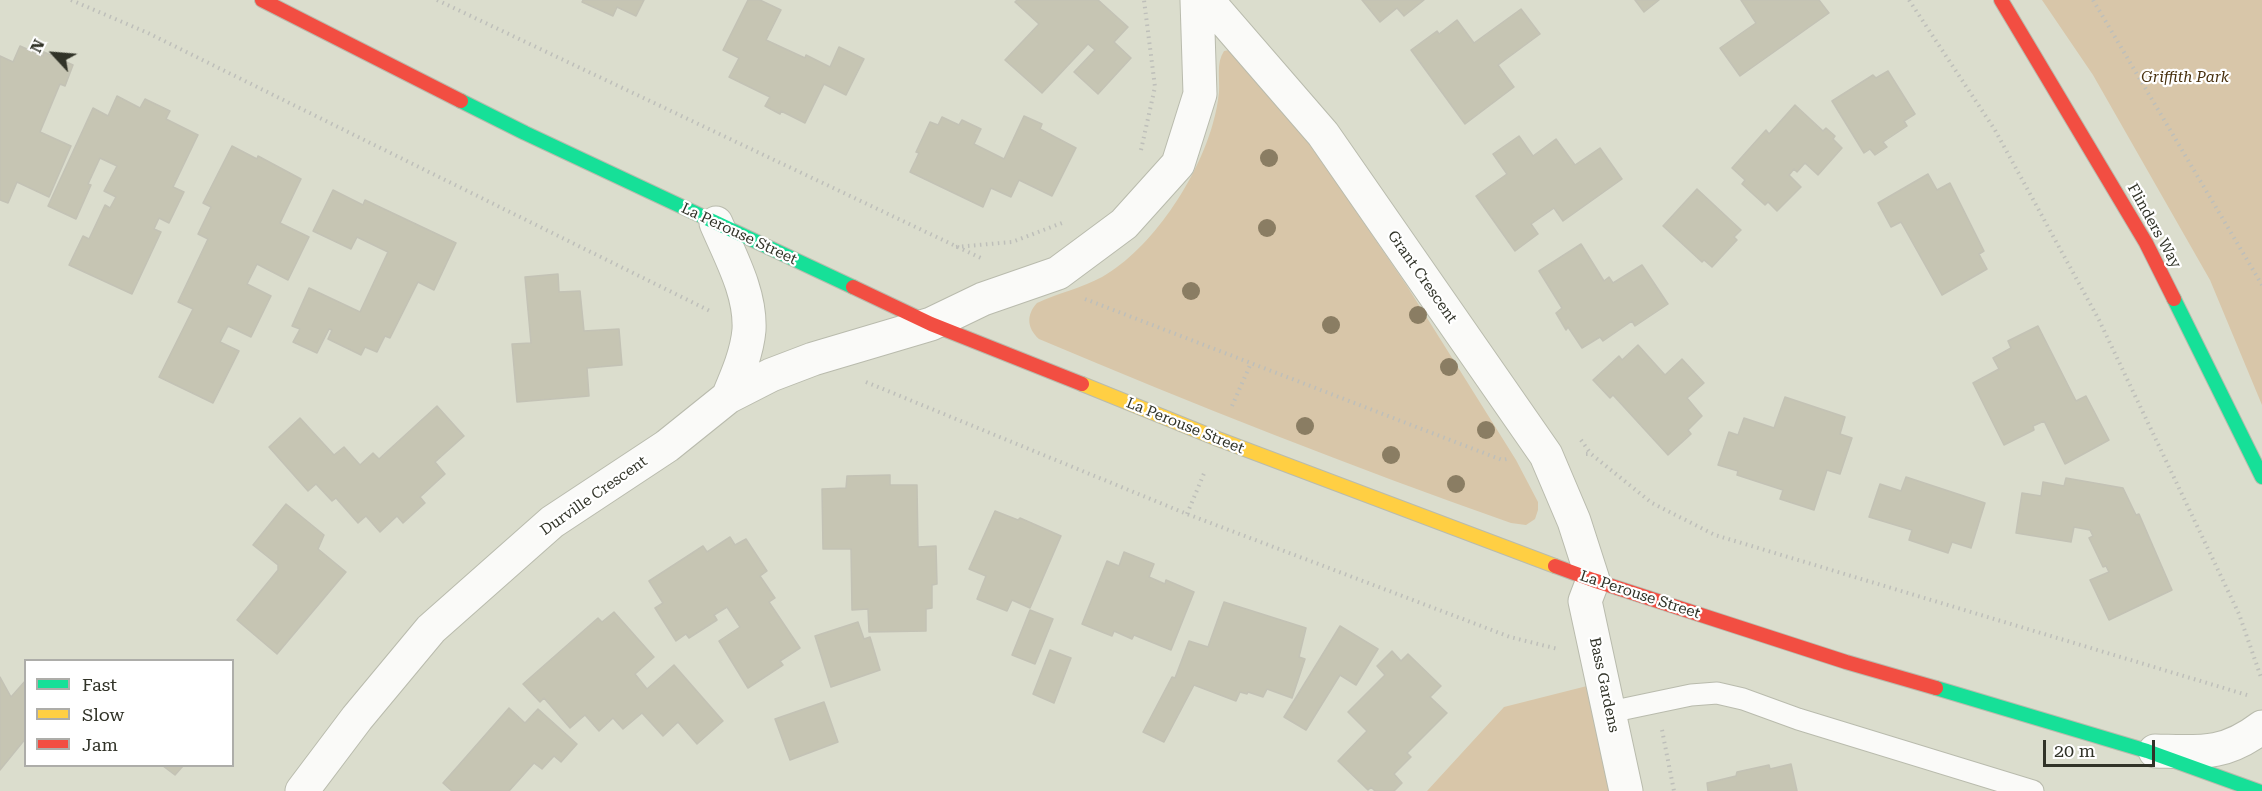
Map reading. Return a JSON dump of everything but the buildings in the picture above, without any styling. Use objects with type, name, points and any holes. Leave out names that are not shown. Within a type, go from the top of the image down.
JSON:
[{"type":"street","name":"La Perouse Street","points":[[262,0],[525,133],[931,324],[1218,439],[1593,580],[1846,662],[2147,751],[2258,791]]},
{"type":"street","points":[[931,324],[982,299],[1058,273],[1124,224],[1178,164],[1200,94],[1197,0]]},
{"type":"street","name":"Grant Crescent","points":[[1207,0],[1323,134],[1546,456],[1574,522],[1593,580]]},
{"type":"street","name":"Flinders Way","points":[[2001,0],[2146,243],[2262,477]]},
{"type":"street","points":[[716,224],[741,283],[748,309],[749,331],[740,368],[728,397]]},
{"type":"street","name":"Durville Crescent","points":[[302,791],[357,718],[431,629],[552,522],[667,446],[728,397],[771,375],[813,359],[931,324]]},
{"type":"street","name":"Bass Gardens","points":[[1593,580],[1585,601],[1626,791]]},
{"type":"street","name":"La Perouse Street","points":[[2147,751],[2208,752],[2244,741],[2262,727]]},
{"type":"lane","points":[[1610,712],[1691,695],[1717,693],[1743,699],[1798,719],[2033,791]]},
{"type":"path","points":[[70,0],[148,33],[749,331]]},
{"type":"path","points":[[437,0],[956,247],[1502,460],[1591,454],[1652,503],[1715,535],[2251,696]]},
{"type":"path","points":[[1140,153],[1155,87],[1144,0]]},
{"type":"path","points":[[1909,0],[1995,130],[2099,320],[2239,614],[2262,680]]},
{"type":"path","points":[[2093,0],[2262,284]]},
{"type":"path","points":[[956,247],[1012,242],[1066,221]]},
{"type":"path","points":[[813,359],[1187,514],[1510,637],[1598,659]]},
{"type":"path","points":[[1657,702],[1674,791]]},
{"type":"green space","name":"Griffith Park","points":[[2042,0],[2262,0],[2262,405],[2210,280],[2093,75]]},
{"type":"green space","points":[[1229,50],[1300,131],[1340,188],[1407,286],[1516,460],[1538,502],[1535,519],[1526,525],[1511,523],[1451,502],[1274,435],[1156,388],[1039,339],[1035,335],[1029,321],[1031,312],[1037,303],[1094,281],[1121,265],[1138,249],[1171,210],[1206,144],[1219,92],[1220,60],[1224,51]]},
{"type":"green space","points":[[1587,686],[1610,791],[1427,791],[1504,707]]},
{"type":"traffic: fast","points":[[461,101],[853,287]]},
{"type":"traffic: fast","points":[[2174,299],[2262,477]]},
{"type":"traffic: fast","points":[[1936,688],[2147,751],[2258,791]]},
{"type":"traffic: slow","points":[[1082,384],[1218,439],[1555,566]]},
{"type":"traffic: jam","points":[[262,0],[461,101]]},
{"type":"traffic: jam","points":[[2001,0],[2146,243],[2174,299]]},
{"type":"traffic: jam","points":[[853,287],[931,324],[1082,384]]},
{"type":"traffic: jam","points":[[1555,566],[1846,662],[1936,688]]}]
